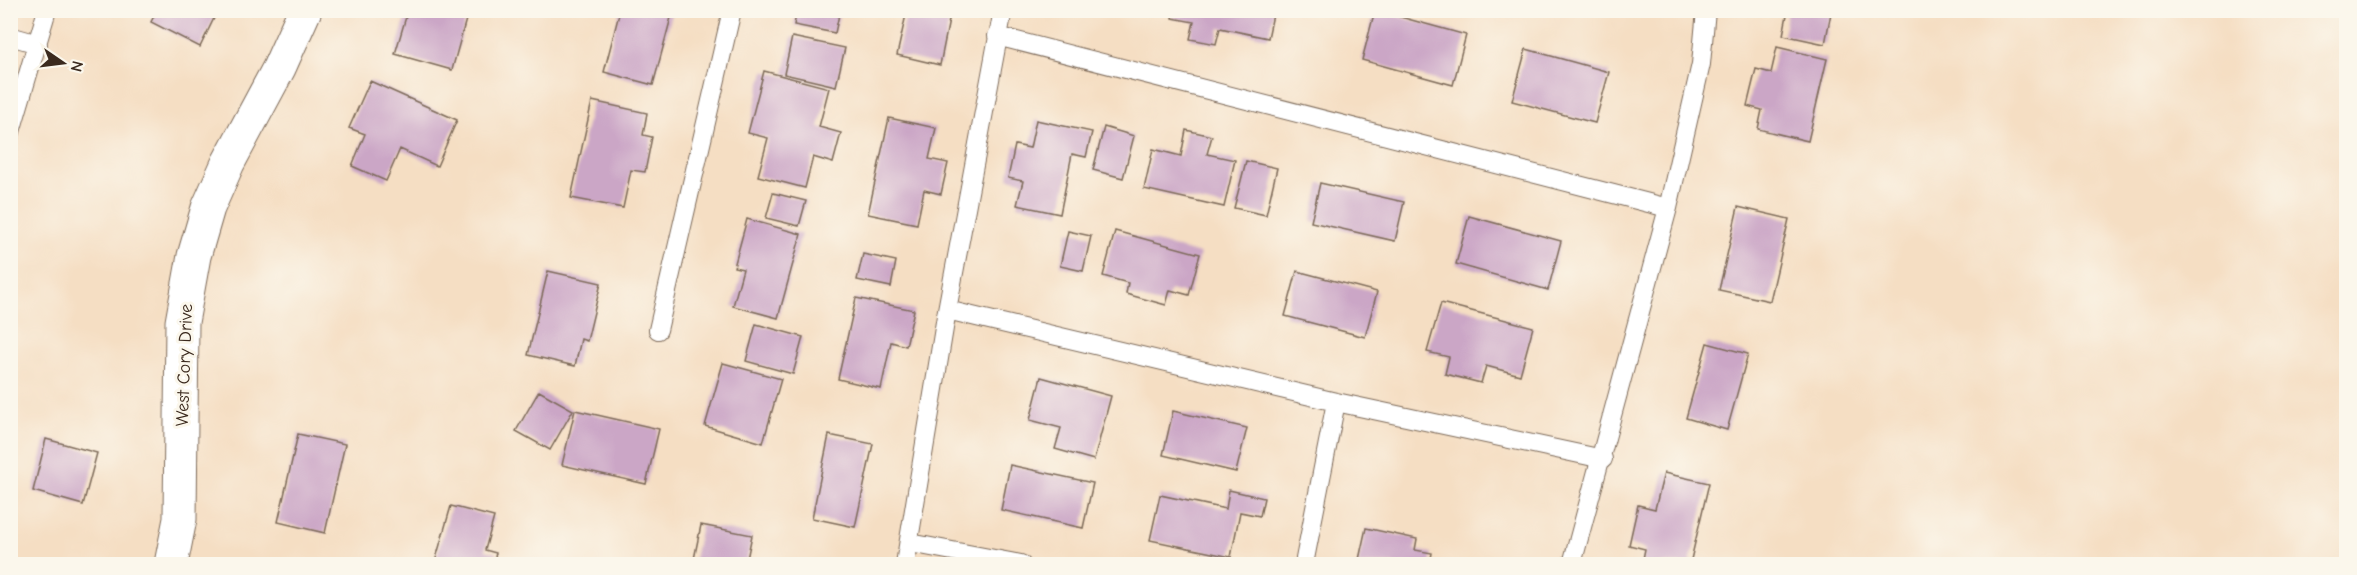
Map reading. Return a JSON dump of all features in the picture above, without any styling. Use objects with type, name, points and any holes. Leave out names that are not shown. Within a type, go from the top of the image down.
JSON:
[{"type":"street","name":"West Cory Drive","points":[[171,564],[180,519],[182,322],[194,256],[207,208],[228,163],[279,68],[305,10]]},
{"type":"lane","points":[[10,135],[47,10]]},
{"type":"lane","points":[[658,330],[732,10]]},
{"type":"lane","points":[[905,564],[947,310],[1003,10]]},
{"type":"lane","points":[[1572,564],[1668,208],[1701,64],[1706,10]]},
{"type":"lane","points":[[10,36],[38,44]]},
{"type":"lane","points":[[997,36],[1668,208]]},
{"type":"lane","points":[[947,310],[1336,402],[1602,459]]},
{"type":"lane","points":[[1304,564],[1336,402]]},
{"type":"lane","points":[[910,543],[1021,564]]},
{"type":"building","points":[[157,10],[218,10],[200,47],[151,22]]},
{"type":"building","points":[[408,10],[468,12],[452,70],[395,54]]},
{"type":"building","points":[[620,10],[673,10],[653,85],[604,72]]},
{"type":"building","points":[[797,10],[840,10],[835,33],[794,25]]},
{"type":"building","points":[[907,10],[951,10],[940,65],[897,55]]},
{"type":"building","points":[[1174,10],[1274,10],[1268,38],[1220,28],[1216,44],[1190,39],[1194,22],[1172,18]]},
{"type":"building","points":[[1375,10],[1466,35],[1453,85],[1362,60]]},
{"type":"building","points":[[1788,10],[1831,13],[1825,44],[1783,35]]},
{"type":"building","points":[[792,37],[845,48],[836,86],[784,74]]},
{"type":"building","points":[[1777,47],[1827,59],[1808,141],[1758,129],[1762,110],[1747,106],[1756,69],[1771,73]]},
{"type":"building","points":[[1526,49],[1609,72],[1595,123],[1512,101]]},
{"type":"building","points":[[764,71],[829,88],[819,127],[841,133],[833,163],[813,157],[805,188],[758,176],[768,138],[748,133]]},
{"type":"building","points":[[370,81],[457,120],[437,166],[400,149],[386,181],[352,166],[365,134],[349,128]]},
{"type":"building","points":[[592,101],[647,113],[643,135],[652,137],[645,172],[631,170],[623,208],[571,198]]},
{"type":"building","points":[[889,118],[936,128],[929,159],[948,163],[941,194],[924,190],[917,224],[868,214]]},
{"type":"building","points":[[1036,120],[1092,132],[1086,157],[1072,154],[1060,214],[1017,205],[1023,181],[1008,178],[1015,145],[1030,148]]},
{"type":"building","points":[[1104,127],[1134,136],[1123,178],[1093,170]]},
{"type":"building","points":[[1186,130],[1212,136],[1207,154],[1235,160],[1224,207],[1144,189],[1153,149],[1181,156]]},
{"type":"building","points":[[1246,161],[1277,168],[1266,215],[1234,208]]},
{"type":"building","points":[[1320,183],[1404,202],[1395,241],[1311,222]]},
{"type":"building","points":[[773,193],[806,201],[799,226],[766,218]]},
{"type":"building","points":[[1738,207],[1789,219],[1770,301],[1719,290]]},
{"type":"building","points":[[1469,216],[1561,241],[1548,290],[1456,264]]},
{"type":"building","points":[[747,219],[801,234],[778,318],[733,306],[743,269],[734,267]]},
{"type":"building","points":[[1068,231],[1091,236],[1083,271],[1060,266]]},
{"type":"building","points":[[1115,231],[1200,254],[1189,295],[1170,290],[1166,305],[1126,294],[1128,283],[1103,276]]},
{"type":"building","points":[[863,254],[896,261],[891,287],[857,280]]},
{"type":"building","points":[[548,271],[601,283],[587,341],[581,339],[575,366],[528,355]]},
{"type":"building","points":[[1297,271],[1377,292],[1365,337],[1285,316]]},
{"type":"building","points":[[856,298],[914,310],[906,346],[891,342],[881,389],[838,379]]},
{"type":"building","points":[[1441,303],[1533,327],[1520,375],[1486,366],[1481,383],[1445,374],[1449,357],[1427,352]]},
{"type":"building","points":[[756,324],[803,337],[793,374],[746,361]]},
{"type":"building","points":[[1707,343],[1748,354],[1727,430],[1686,418]]},
{"type":"building","points":[[723,363],[781,379],[763,443],[705,426]]},
{"type":"building","points":[[1041,377],[1111,396],[1094,460],[1055,449],[1061,428],[1030,420]]},
{"type":"building","points":[[539,391],[573,410],[550,450],[516,431]]},
{"type":"building","points":[[575,410],[659,429],[646,484],[562,465]]},
{"type":"building","points":[[1173,411],[1247,428],[1236,472],[1163,455]]},
{"type":"building","points":[[298,434],[345,444],[325,533],[278,522]]},
{"type":"building","points":[[829,435],[873,444],[855,527],[812,518]]},
{"type":"building","points":[[46,439],[97,453],[83,505],[33,491]]},
{"type":"building","points":[[1010,465],[1093,483],[1083,528],[1001,510]]},
{"type":"building","points":[[1664,473],[1709,483],[1690,564],[1642,564],[1645,549],[1629,545],[1638,505],[1655,509]]},
{"type":"building","points":[[1229,490],[1264,498],[1260,516],[1240,512],[1231,557],[1150,540],[1160,495],[1226,509]]},
{"type":"building","points":[[451,506],[494,517],[485,550],[496,553],[493,564],[435,562]]},
{"type":"building","points":[[701,525],[752,535],[746,564],[693,564]]},
{"type":"building","points":[[1366,528],[1417,539],[1415,550],[1432,553],[1430,564],[1358,564]]}]
